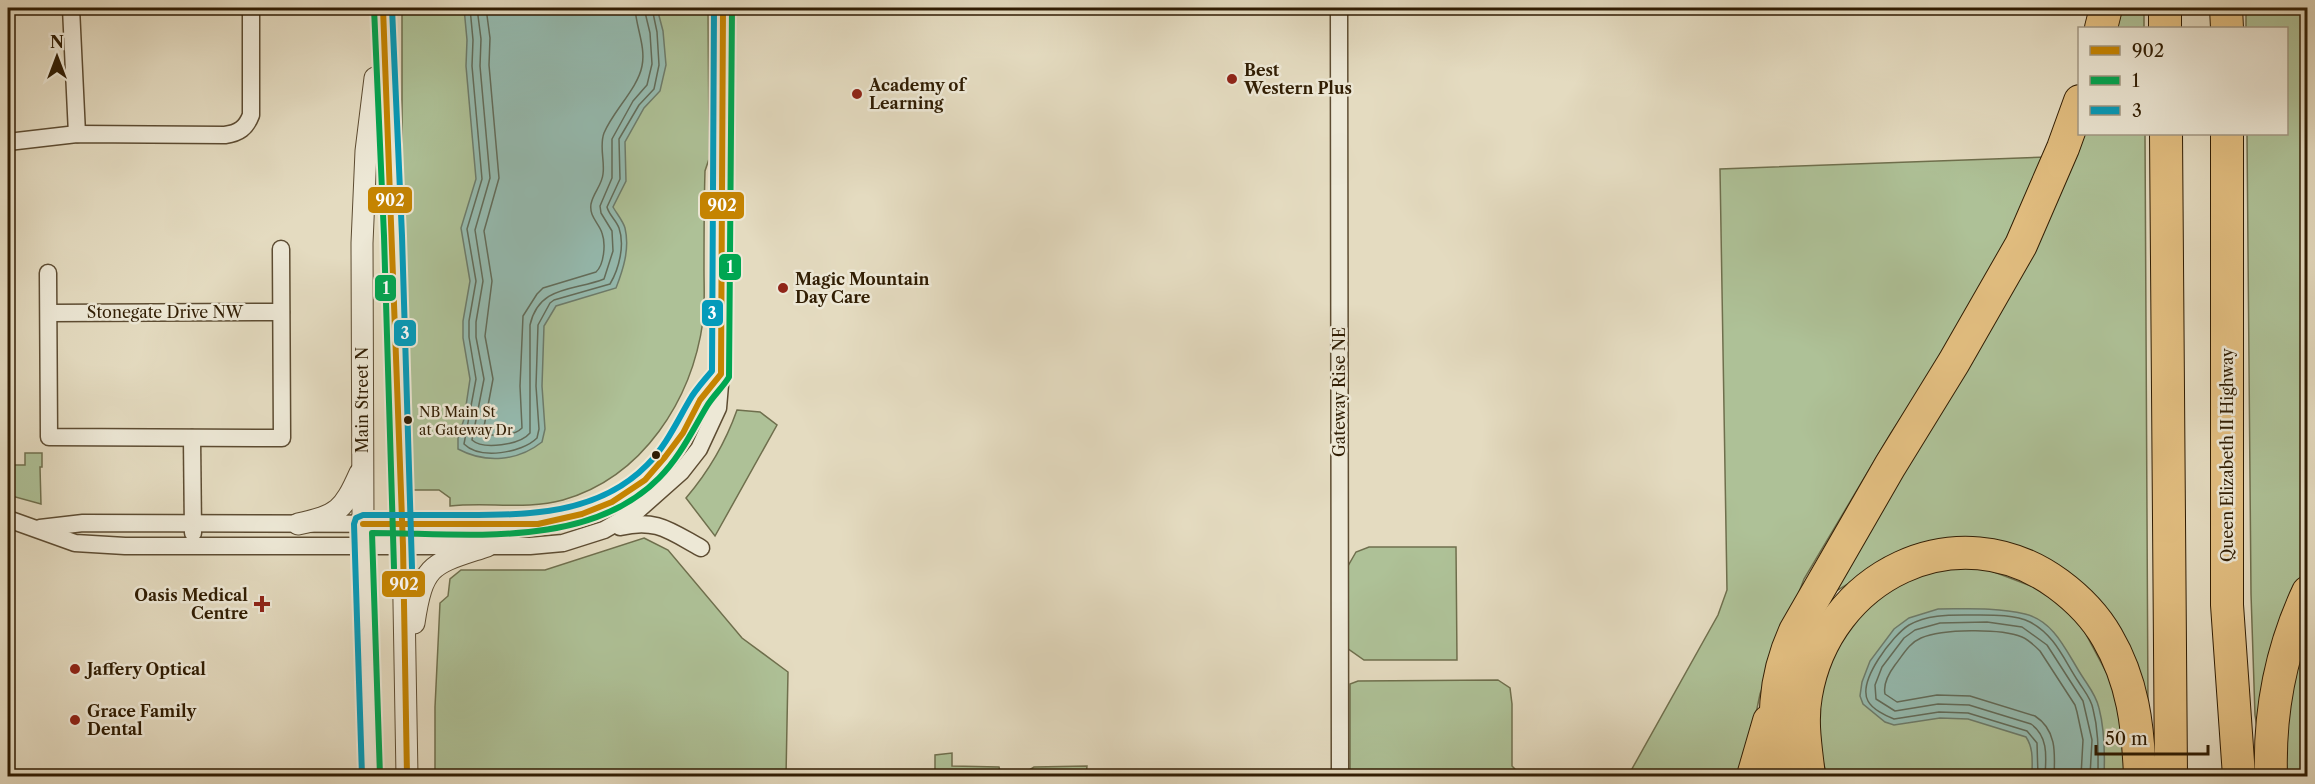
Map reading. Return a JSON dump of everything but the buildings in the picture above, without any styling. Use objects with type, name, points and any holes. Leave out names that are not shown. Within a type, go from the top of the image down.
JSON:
[{"type":"highway","points":[[2101,27],[2106,8]]},
{"type":"highway","points":[[2165,8],[2165,27]]},
{"type":"highway","points":[[2226,8],[2226,27]]},
{"type":"highway","points":[[1754,777],[1775,700],[1779,675],[1795,631],[2021,245],[2063,148],[2078,104]]},
{"type":"highway","points":[[2166,135],[2171,777]]},
{"type":"highway","name":"Queen Elizabeth II Highway","points":[[2227,135],[2227,605],[2239,777]]},
{"type":"highway","points":[[1803,775],[1804,716],[1810,675],[1825,638],[1846,609],[1867,588],[1890,572],[1934,556],[1984,553],[2020,562],[2051,579],[2083,605],[2106,635],[2117,657],[2134,706],[2140,777]]},
{"type":"highway","points":[[2271,777],[2273,715],[2278,674],[2292,625],[2307,592]]},
{"type":"highway","points":[[1775,700],[1775,734],[1803,775]]},
{"type":"street","points":[[71,8],[77,134]]},
{"type":"street","points":[[8,142],[77,134],[225,135],[242,129],[248,124],[251,115],[251,8]]},
{"type":"street","points":[[604,530],[637,511],[681,472],[699,449],[718,408],[722,374],[723,8]]},
{"type":"street","name":"Gateway Rise NE","points":[[1339,8],[1340,777]]},
{"type":"street","name":"Main Street N","points":[[371,777],[363,524],[362,243],[366,152],[383,16]]},
{"type":"street","name":"Main Street N","points":[[383,16],[403,546],[407,777]]},
{"type":"street","points":[[48,273],[49,437],[282,438],[280,249]]},
{"type":"street","name":"Stonegate Drive NW","points":[[49,313],[280,312]]},
{"type":"street","points":[[38,528],[83,524],[538,524],[582,514],[612,502],[645,480],[683,433],[700,400],[722,374]]},
{"type":"street","points":[[192,438],[192,546]]},
{"type":"street","points":[[298,524],[331,516],[342,508],[363,467]]},
{"type":"street","points":[[8,519],[75,543],[124,546],[530,546],[563,543],[638,522],[665,528],[701,548]]},
{"type":"street","points":[[406,686],[418,599],[426,578],[432,568],[443,561],[487,546]]},
{"type":"green space","points":[[402,8],[708,8],[709,159],[705,171],[704,315],[697,350],[688,379],[675,406],[659,432],[640,454],[617,473],[592,489],[563,500],[535,505],[450,506],[450,498],[439,490],[412,490],[402,167]]},
{"type":"green space","points":[[2114,8],[2144,8],[2144,27],[2108,27]]},
{"type":"green space","points":[[2246,8],[2307,8],[2308,10],[2307,565],[2283,613],[2259,739],[2255,715],[2251,594],[2247,135],[2288,135],[2288,27],[2246,27]]},
{"type":"green space","points":[[2079,135],[2145,135],[2148,708],[2030,554],[1866,573],[1828,596]]},
{"type":"green space","points":[[2047,157],[2020,218],[1945,351],[1891,433],[1804,579],[1760,694],[1746,762],[1740,776],[1628,776],[1718,615],[1727,590],[1720,169]]},
{"type":"green space","points":[[737,410],[760,412],[777,425],[715,536],[686,498],[716,457]]},
{"type":"green space","points":[[25,453],[42,453],[41,504],[8,495],[8,465],[25,465]]},
{"type":"green space","points":[[644,538],[668,550],[742,638],[788,672],[786,776],[435,776],[435,707],[440,603],[448,596],[450,579],[461,570],[545,570]]},
{"type":"green space","points":[[1369,547],[1456,547],[1457,660],[1364,660],[1347,648],[1348,566],[1356,552]]},
{"type":"green space","points":[[1940,566],[1981,567],[2044,591],[2081,625],[2113,685],[2127,749],[2126,776],[1827,776],[1818,743],[1815,702],[1848,615],[1890,584]]},
{"type":"green space","points":[[2307,614],[2307,776],[2283,776],[2294,645]]},
{"type":"green space","points":[[1498,680],[1510,688],[1512,766],[1515,769],[1515,776],[1350,776],[1350,684],[1358,681]]},
{"type":"green space","points":[[952,753],[952,766],[999,767],[1000,771],[1026,772],[1034,767],[1087,766],[1086,776],[935,776],[935,755]]},
{"type":"water","points":[[464,8],[657,8],[663,31],[666,65],[660,91],[644,108],[625,142],[626,181],[613,207],[624,225],[627,244],[616,288],[556,306],[544,326],[542,386],[545,429],[542,442],[523,453],[502,458],[480,457],[458,449],[458,438],[464,419],[470,379],[463,338],[463,321],[470,281],[461,228],[476,179],[466,66],[467,40]]},
{"type":"water","points":[[1938,609],[2003,610],[2025,614],[2044,623],[2052,631],[2065,648],[2098,703],[2103,734],[2104,776],[2032,776],[2031,751],[2026,737],[1968,719],[1940,718],[1894,725],[1885,722],[1863,704],[1860,696],[1862,682],[1870,661],[1894,629],[1909,618]]},
{"type":"transit line","name":"1","points":[[374,8],[384,236],[394,568]]},
{"type":"transit line","name":"902","points":[[383,8],[403,546],[407,776]]},
{"type":"transit line","name":"3","points":[[392,8],[402,236],[412,568]]},
{"type":"transit line","name":"3","points":[[362,776],[354,524],[356,518],[363,515],[532,513],[581,504],[605,495],[627,482],[654,457],[692,396],[712,371],[714,8]]},
{"type":"transit line","name":"902","points":[[363,524],[538,524],[582,514],[612,502],[645,480],[683,433],[700,400],[721,374],[723,8]]},
{"type":"transit line","name":"1","points":[[380,776],[372,533],[485,535],[562,527],[597,517],[630,501],[659,478],[679,453],[709,402],[729,377],[732,8]]},
{"type":"place","name":"Best Western Plus","points":[[1232,79]]},
{"type":"place","name":"Academy of Learning","points":[[857,94]]},
{"type":"place","name":"Magic Mountain Day Care","points":[[783,288]]},
{"type":"place","name":"NB Main St at Gateway Dr","points":[[408,420]]},
{"type":"place","name":"Oasis Medical Centre","points":[[262,604]]},
{"type":"place","name":"Jaffery Optical","points":[[75,669]]},
{"type":"place","name":"Grace Family Dental","points":[[75,720]]}]
